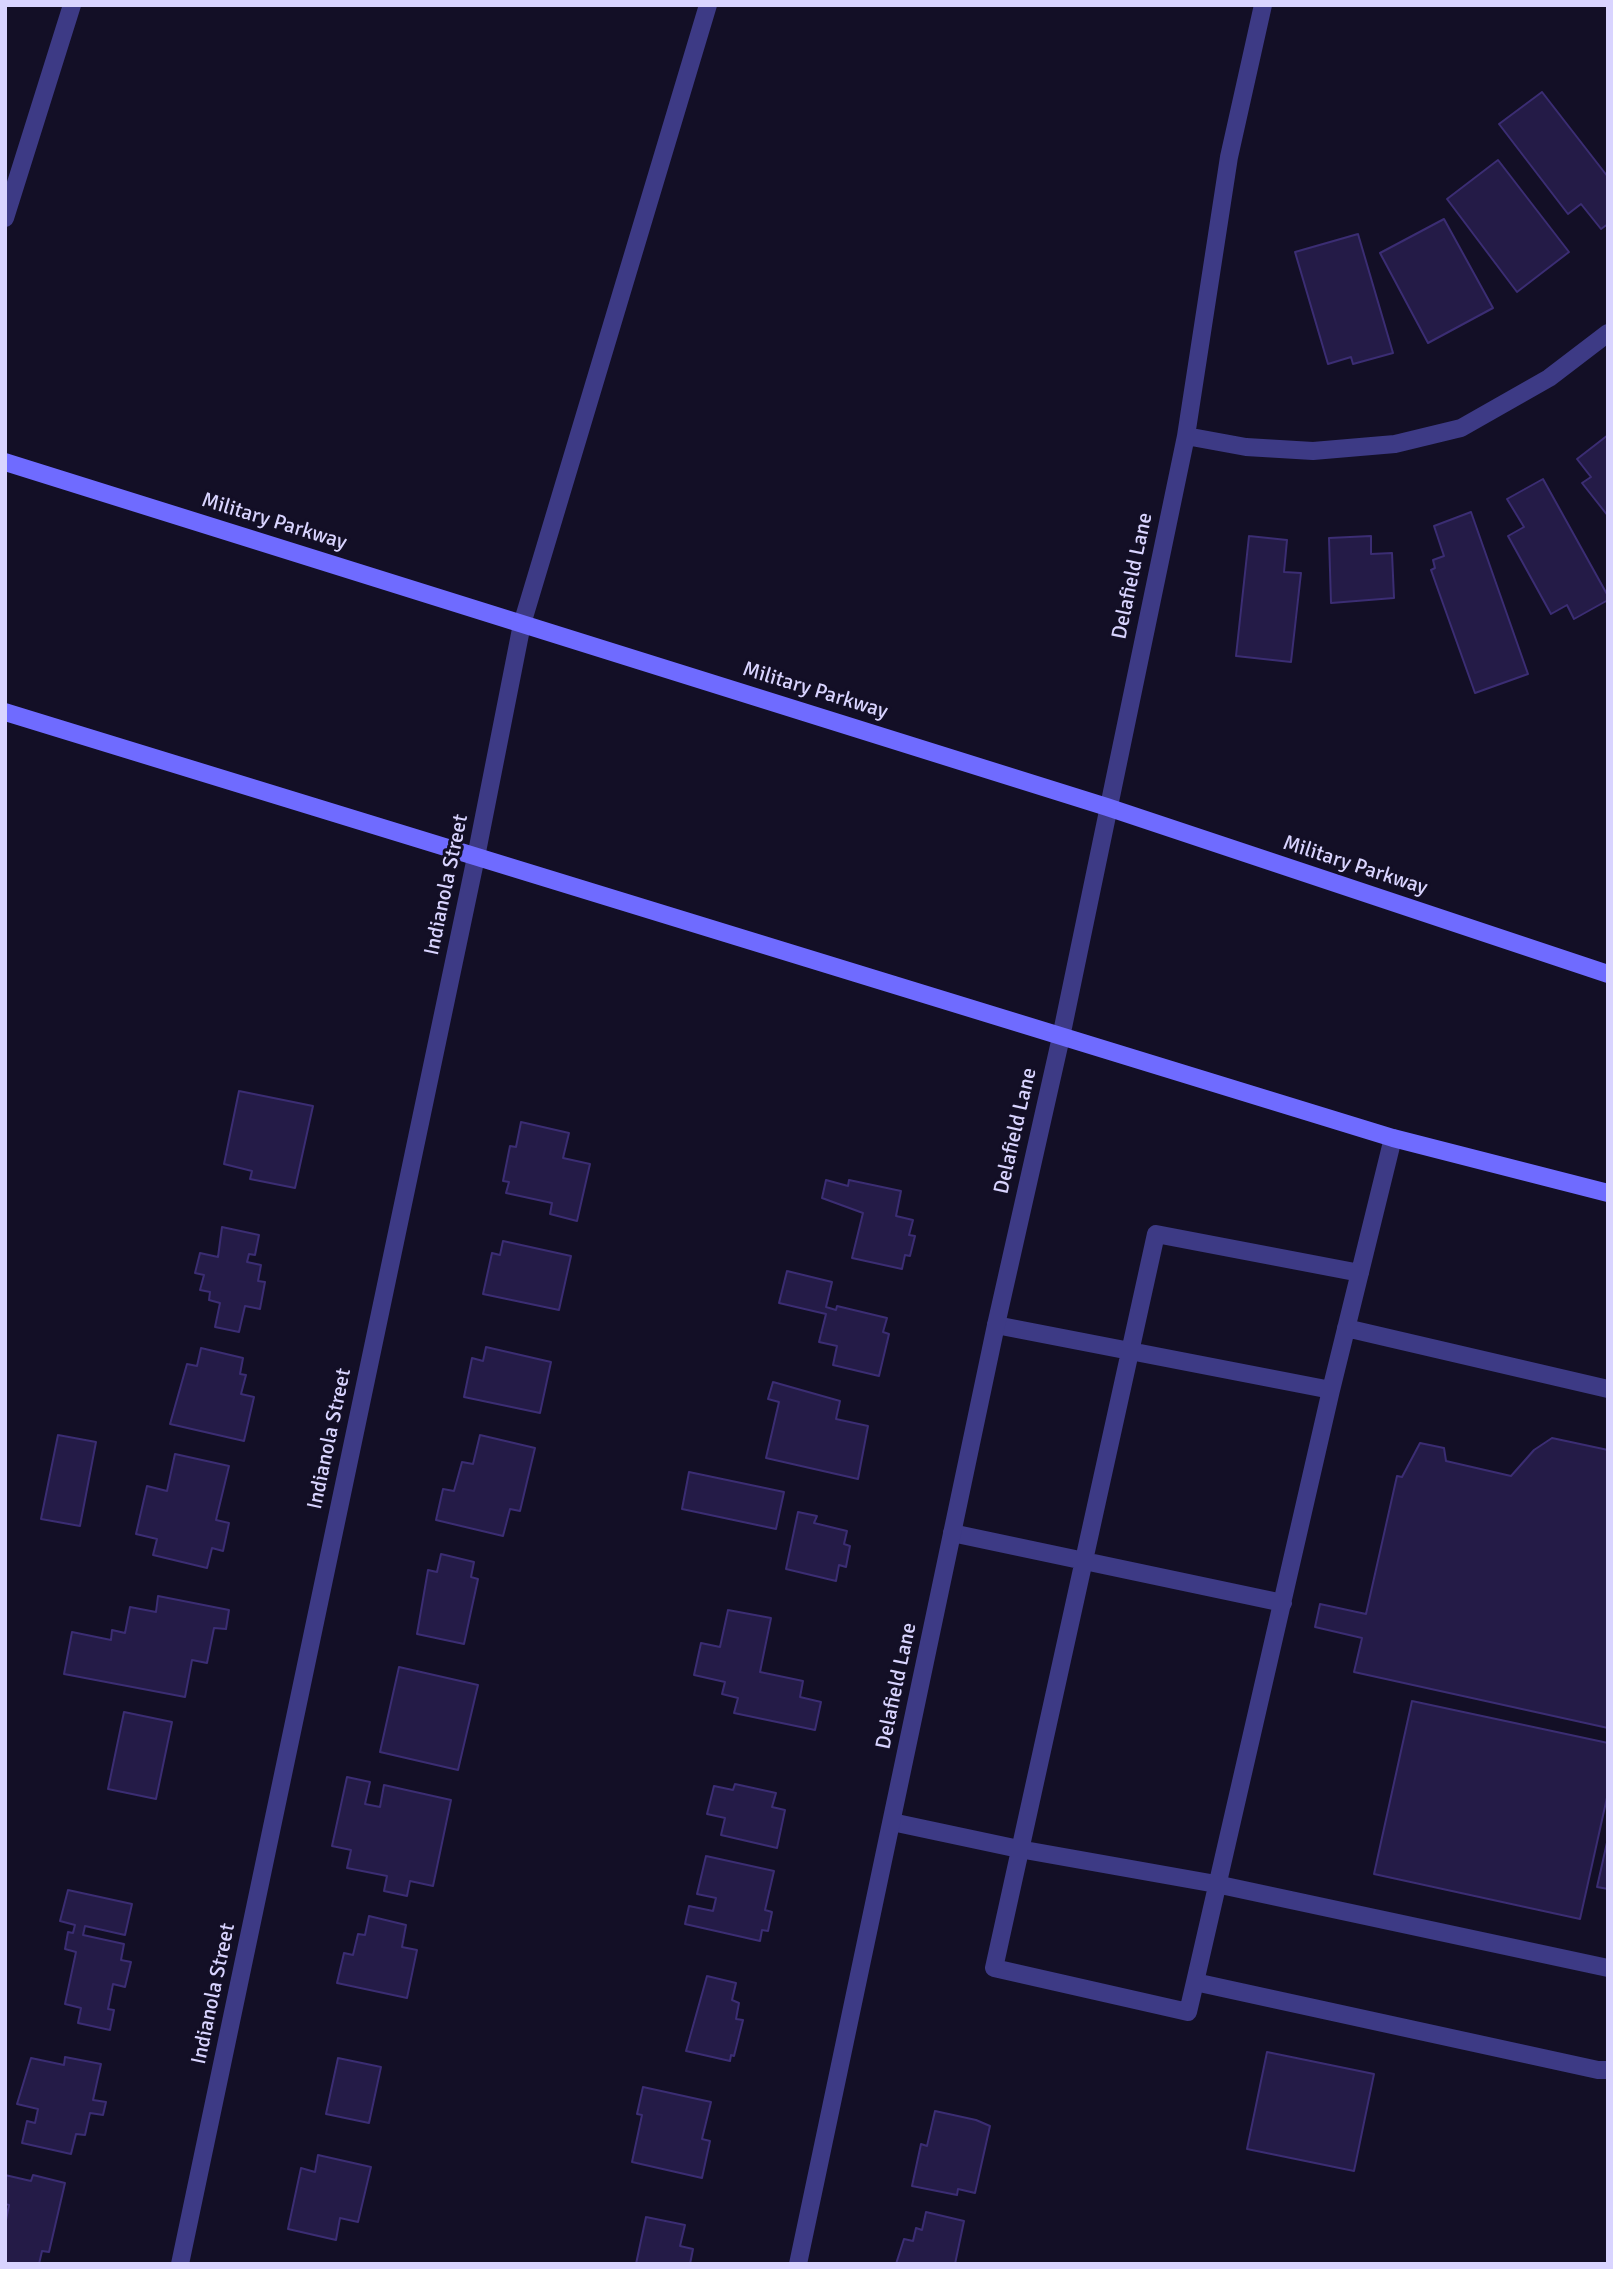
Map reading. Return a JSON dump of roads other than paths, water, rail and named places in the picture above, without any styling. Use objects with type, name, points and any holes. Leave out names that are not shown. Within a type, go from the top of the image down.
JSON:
[{"type":"main road","name":"Military Parkway","points":[[5,462],[1107,807],[1608,974]]},
{"type":"main road","points":[[5,712],[1393,1138],[1608,1193]]},
{"type":"street","points":[[5,218],[72,5]]},
{"type":"street","name":"Indianola Street","points":[[180,2264],[476,857],[522,624],[708,5]]},
{"type":"street","name":"Delafield Lane","points":[[797,2264],[996,1325],[1061,1037],[1185,436],[1230,157],[1263,5]]},
{"type":"street","points":[[1185,436],[1246,447],[1313,451],[1408,441],[1461,428],[1549,378],[1608,333]]},
{"type":"street","points":[[1360,1273],[1156,1234],[994,1968],[1188,2012],[1331,1390],[1346,1328],[1360,1273],[1393,1138]]},
{"type":"street","points":[[996,1325],[1331,1390]]},
{"type":"street","points":[[1346,1328],[1608,1389]]},
{"type":"street","points":[[952,1533],[1283,1603]]},
{"type":"street","points":[[892,1822],[1019,1849],[1216,1884],[1608,1968]]},
{"type":"street","points":[[1195,1982],[1608,2070]]}]
